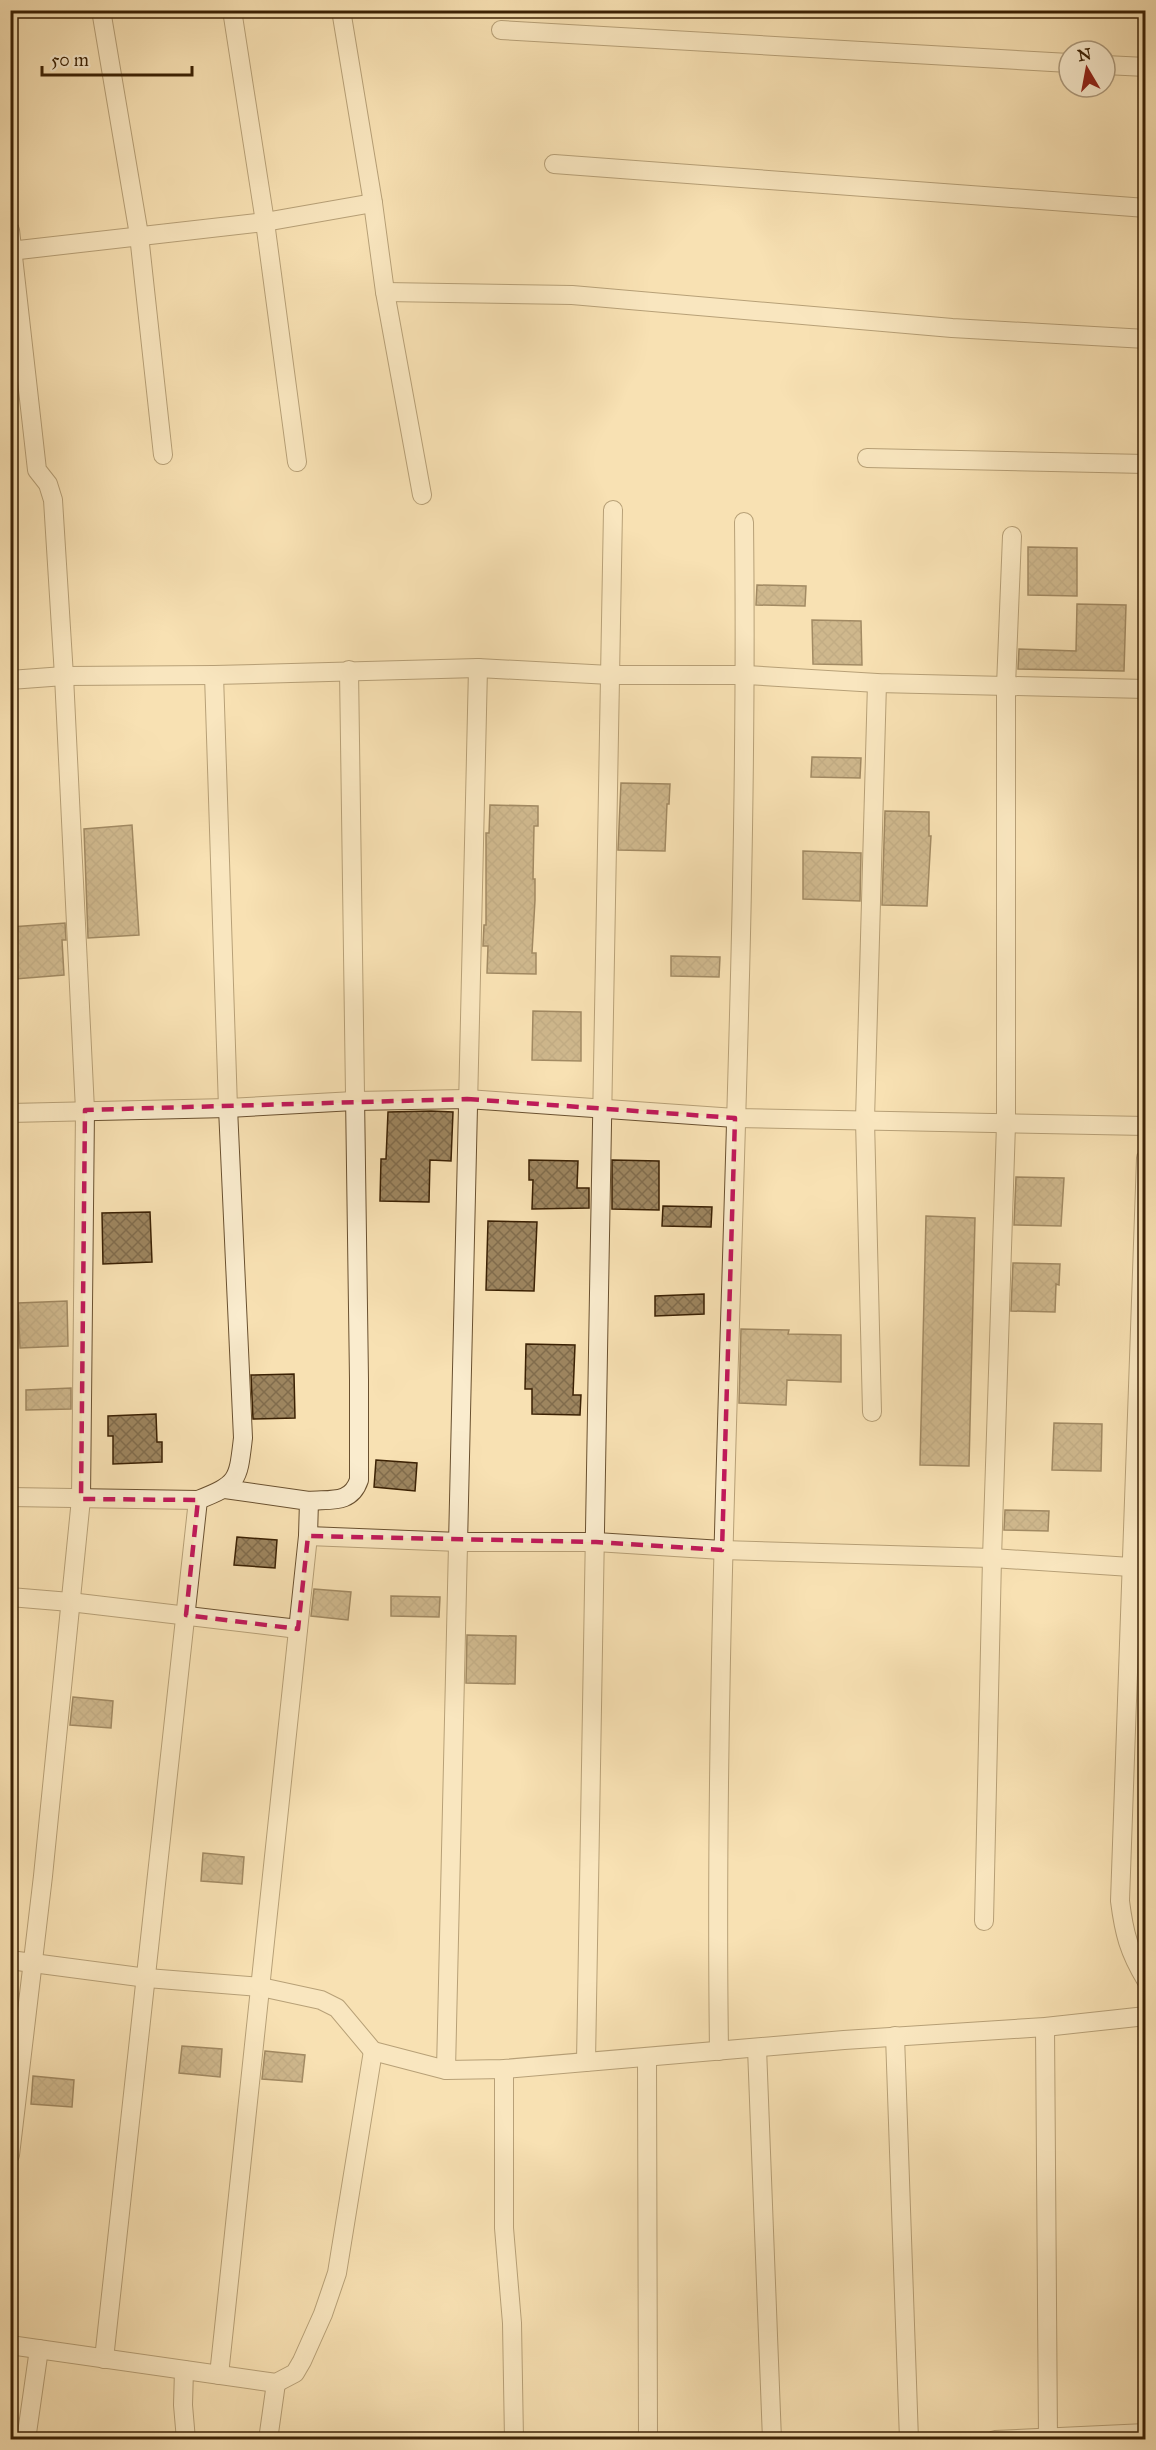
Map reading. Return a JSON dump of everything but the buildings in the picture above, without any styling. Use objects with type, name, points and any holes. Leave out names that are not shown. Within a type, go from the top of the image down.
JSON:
[{"type":"street","points":[[101,10],[139,235],[163,455]]},
{"type":"street","points":[[232,10],[265,222],[297,462]]},
{"type":"street","points":[[341,10],[373,203],[385,292],[422,495]]},
{"type":"street","points":[[501,30],[1057,62]]},
{"type":"street","points":[[1117,65],[1146,67]]},
{"type":"street","points":[[554,164],[1146,208]]},
{"type":"street","points":[[12,250],[265,222],[373,203]]},
{"type":"street","points":[[10,230],[37,470],[48,484],[52,500],[64,676],[85,1110],[81,1499],[43,1876],[10,2155]]},
{"type":"street","points":[[385,292],[572,295],[940,327],[1146,339]]},
{"type":"street","points":[[867,458],[1146,464]]},
{"type":"street","points":[[586,2062],[596,1542],[600,1107],[613,510]]},
{"type":"street","points":[[719,2051],[717,1934],[722,1550],[746,675],[744,522]]},
{"type":"street","points":[[984,1922],[992,1558],[1006,1124],[1006,686],[1012,536]]},
{"type":"street","points":[[10,680],[64,676],[214,675],[478,668],[610,675],[746,675],[877,683],[1146,690]]},
{"type":"street","points":[[446,2070],[459,1542],[466,1099],[478,668]]},
{"type":"street","points":[[225,1490],[309,1501],[344,1498],[352,1494],[359,1480],[349,670]]},
{"type":"street","points":[[10,1497],[198,1500],[225,1490],[237,1477],[243,1438],[228,1108],[214,675]]},
{"type":"street","points":[[872,1412],[865,1120],[877,683]]},
{"type":"street","points":[[10,1113],[466,1099],[735,1118],[1146,1126]]},
{"type":"street","points":[[1146,1158],[1139,1567],[1120,1901],[1124,1933],[1132,1957],[1146,1980]]},
{"type":"street","points":[[104,2359],[198,1500]]},
{"type":"street","points":[[219,2375],[308,1536],[309,1501]]},
{"type":"street","points":[[308,1536],[459,1542],[596,1542],[722,1550],[992,1558],[1139,1567]]},
{"type":"street","points":[[10,1597],[298,1629]]},
{"type":"street","points":[[10,1960],[147,1978],[261,1987],[321,2000],[337,2008],[373,2050],[446,2070],[504,2069],[895,2036],[1045,2027],[1146,2016]]},
{"type":"street","points":[[1045,2027],[1048,2438]]},
{"type":"street","points":[[895,2036],[909,2439]]},
{"type":"street","points":[[757,2048],[772,2439]]},
{"type":"street","points":[[10,2345],[276,2384],[295,2373],[323,2314],[337,2273],[373,2050]]},
{"type":"street","points":[[648,2057],[648,2439]]},
{"type":"street","points":[[504,2069],[504,2228],[512,2323],[514,2439]]},
{"type":"street","points":[[26,2439],[39,2349]]},
{"type":"street","points":[[184,2370],[183,2405],[186,2439]]},
{"type":"street","points":[[268,2439],[276,2384]]},
{"type":"street","points":[[995,2439],[1146,2433]]},
{"type":"highlighted area","points":[[467,1099],[735,1118],[722,1550],[596,1542],[308,1536],[298,1629],[186,1615],[198,1500],[81,1499],[85,1110]]}]
